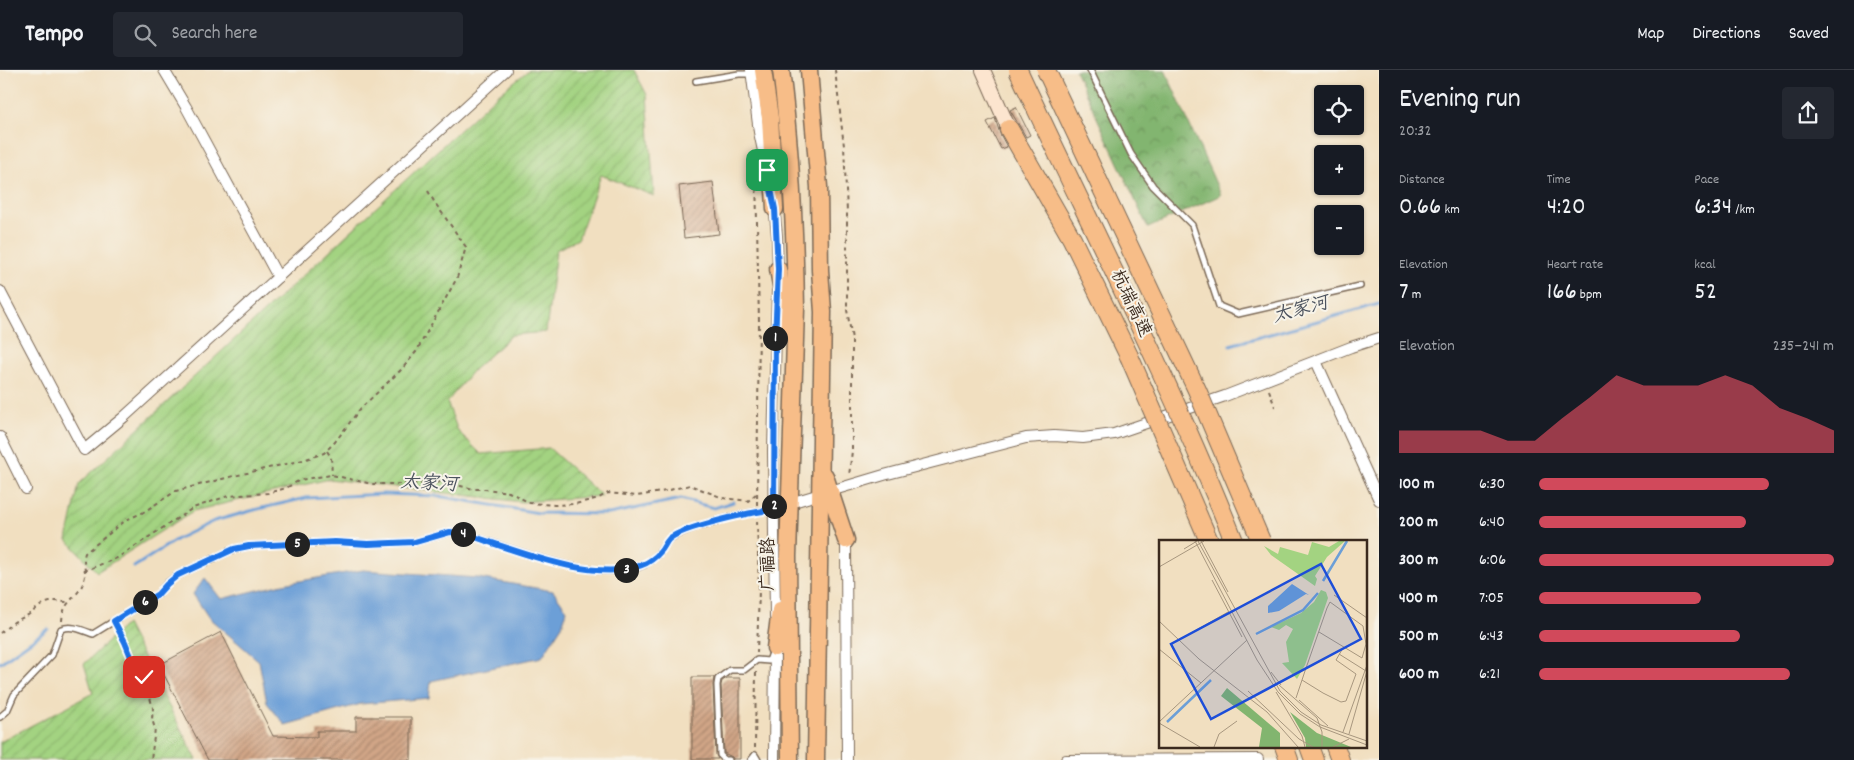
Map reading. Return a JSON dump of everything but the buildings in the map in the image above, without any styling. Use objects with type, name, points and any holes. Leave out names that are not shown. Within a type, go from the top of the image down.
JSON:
[{"type":"highway","name":"杭瑞高速","points":[[1018,70],[1166,382],[1234,540]]},
{"type":"highway","name":"杭瑞高速","points":[[1046,70],[1189,372],[1261,540]]},
{"type":"highway","points":[[1010,129],[1072,239],[1174,458],[1208,540]]},
{"type":"highway","points":[[1285,748],[1289,760]]},
{"type":"highway","points":[[1310,748],[1314,760]]},
{"type":"main road","name":"广福路","points":[[781,70],[787,113],[795,250],[795,350],[788,556],[790,760]]},
{"type":"main road","points":[[809,70],[819,187],[820,270],[823,312],[820,461],[825,493],[816,760]]},
{"type":"main road","points":[[983,70],[1010,129]]},
{"type":"main road","points":[[756,72],[770,118],[775,209]]},
{"type":"main road","points":[[778,269],[787,322],[795,350]]},
{"type":"main road","points":[[825,493],[846,540]]},
{"type":"main road","points":[[775,648],[788,556]]},
{"type":"street","points":[[164,70],[278,277]]},
{"type":"street","points":[[0,291],[84,450],[124,418],[506,70]]},
{"type":"street","points":[[774,760],[775,340],[778,269],[775,209]]},
{"type":"street","points":[[790,503],[848,485],[1026,438],[1054,436],[1083,438],[1114,434],[1225,396],[1379,338]]},
{"type":"street","points":[[1316,361],[1379,500]]},
{"type":"street","points":[[0,437],[26,488]]},
{"type":"street","points":[[846,540],[847,760]]},
{"type":"street","points":[[1066,760],[1258,759]]},
{"type":"lane","points":[[1090,70],[1136,162],[1153,186],[1192,224],[1219,306],[1238,314],[1360,286]]},
{"type":"lane","points":[[696,81],[756,72]]},
{"type":"lane","points":[[0,717],[7,711],[14,695],[52,655],[61,629],[67,627],[74,628],[93,634],[158,594],[178,575],[224,553],[249,546],[335,542],[368,544],[415,542],[450,532],[466,534],[578,568],[621,571],[644,565],[660,552],[668,540],[682,532],[757,511],[774,510]]},
{"type":"lane","points":[[729,760],[725,760],[720,756],[718,679],[730,670],[744,670],[757,660],[769,660],[775,648]]},
{"type":"path","points":[[835,70],[844,146],[847,212],[846,310],[852,339],[852,452],[848,485]]},
{"type":"path","points":[[755,758],[759,589],[757,493],[759,303],[756,167]]},
{"type":"path","points":[[61,629],[62,611],[79,591],[85,579],[83,559],[85,553],[126,520],[142,514],[176,492],[303,460],[326,451],[360,409],[402,369],[416,352],[457,278],[466,247],[435,204],[428,190]]},
{"type":"path","points":[[1265,380],[1275,407]]},
{"type":"path","points":[[326,451],[331,457],[332,475]]},
{"type":"path","points":[[84,571],[117,558],[193,508],[228,496],[268,493],[286,488],[300,480],[332,475],[372,484],[443,482],[474,489],[508,492],[530,503],[554,505],[575,504],[599,498],[608,493],[637,496],[690,485],[723,498],[748,501],[757,493]]},
{"type":"path","points":[[0,633],[43,604],[53,601],[68,602]]},
{"type":"path","points":[[114,621],[134,664],[144,677],[153,708],[152,719],[155,729],[151,760]]},
{"type":"green space","points":[[529,70],[634,70],[647,95],[654,196],[601,175],[578,239],[556,250],[546,332],[512,335],[473,370],[447,402],[458,431],[481,454],[549,448],[602,496],[522,502],[329,479],[193,511],[97,572],[67,540],[79,484],[496,96]]},
{"type":"green space","points":[[1075,70],[1165,70],[1221,195],[1148,228]]},
{"type":"green space","points":[[126,624],[197,760],[0,760],[0,742],[93,693],[84,664]]},
{"type":"water","points":[[363,570],[478,578],[553,591],[567,610],[562,626],[542,657],[431,681],[429,698],[361,704],[285,725],[267,703],[259,661],[209,618],[193,594],[205,578],[221,599],[283,584]]},
{"type":"waterway","name":"太家河","points":[[1230,345],[1379,304]]},
{"type":"waterway","name":"太家河","points":[[134,567],[177,539],[214,521],[306,498],[383,494],[437,496],[539,513],[609,514],[681,499],[714,508],[733,502]]},
{"type":"waterway","name":"太家河","points":[[0,663],[48,629]]},
{"type":"route","points":[[144,677],[134,664],[114,621],[158,594],[178,575],[234,549],[249,546],[335,542],[368,544],[415,542],[450,532],[466,534],[578,568],[621,571],[644,565],[660,552],[668,540],[682,532],[757,511],[774,510],[773,451],[778,269],[775,209],[767,170]]}]
